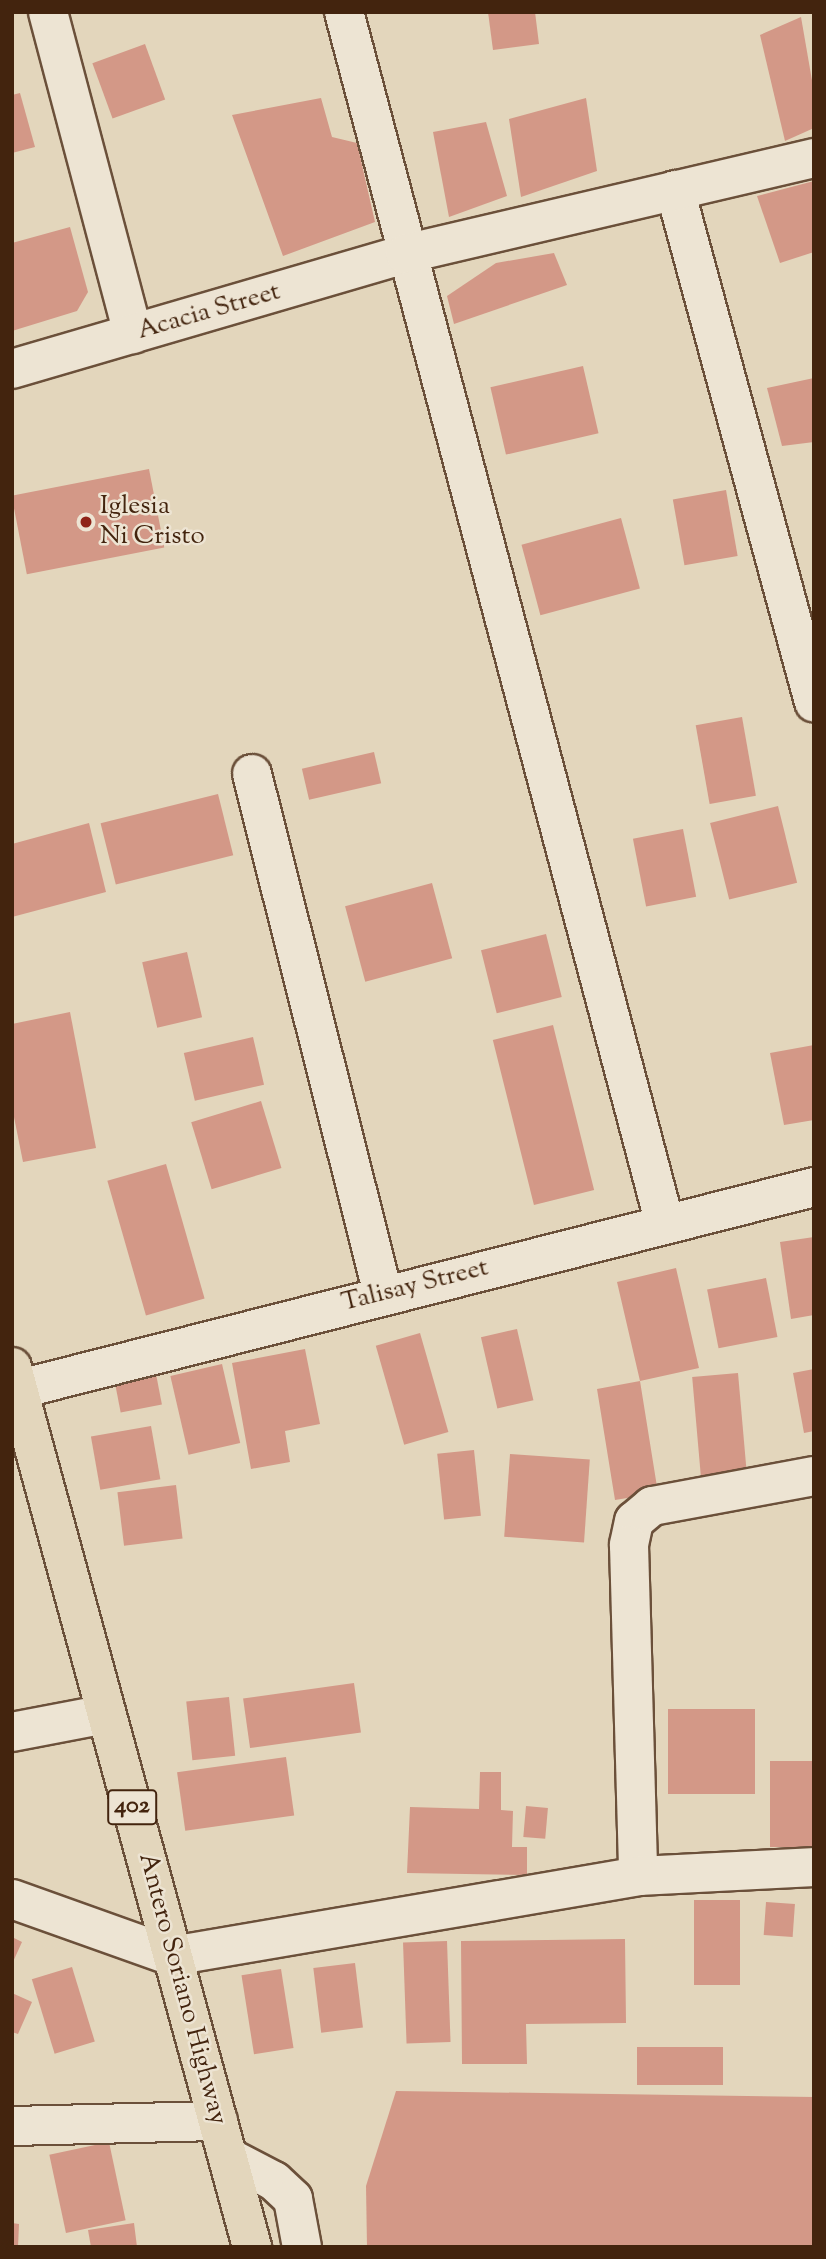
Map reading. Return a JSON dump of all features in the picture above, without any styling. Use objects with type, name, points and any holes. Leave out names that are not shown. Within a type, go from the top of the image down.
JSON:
[{"type":"main road","name":"Antero Soriano Highway","points":[[14,1382],[252,2247]]},
{"type":"street","points":[[48,12],[133,334]]},
{"type":"street","points":[[344,12],[405,254],[665,1224]]},
{"type":"street","name":"Acacia Street","points":[[12,369],[405,254],[814,158]]},
{"type":"street","points":[[675,190],[814,702]]},
{"type":"street","points":[[252,774],[383,1294]]},
{"type":"street","name":"Talisay Street","points":[[14,1382],[814,1187]]},
{"type":"street","points":[[638,1876],[629,1545],[634,1521],[652,1506],[814,1476]]},
{"type":"street","points":[[12,1732],[106,1714]]},
{"type":"street","points":[[12,1899],[172,1956],[638,1876],[814,1867]]},
{"type":"street","points":[[12,2126],[223,2139],[293,2199],[302,2247]]},
{"type":"building","points":[[488,12],[535,12],[539,44],[493,50]]},
{"type":"building","points":[[801,17],[814,92],[814,128],[785,141],[760,35]]},
{"type":"building","points":[[145,44],[165,99],[113,119],[92,63]]},
{"type":"building","points":[[20,93],[35,147],[12,153],[12,95]]},
{"type":"building","points":[[321,98],[332,137],[357,143],[375,222],[283,256],[232,115]]},
{"type":"building","points":[[586,98],[597,171],[521,197],[509,119]]},
{"type":"building","points":[[486,122],[507,196],[449,217],[433,132]]},
{"type":"building","points":[[814,181],[814,252],[780,263],[757,196]]},
{"type":"building","points":[[70,227],[88,292],[77,311],[12,331],[12,243]]},
{"type":"building","points":[[554,253],[567,285],[454,324],[447,296],[496,263]]},
{"type":"building","points":[[583,366],[599,433],[506,455],[490,387]]},
{"type":"building","points":[[814,378],[814,442],[782,446],[767,388]]},
{"type":"building","name":"Iglesia Ni Cristo","points":[[149,469],[164,548],[27,574],[12,496]]},
{"type":"building","points":[[726,490],[738,556],[684,565],[673,499]]},
{"type":"building","points":[[621,518],[640,589],[540,615],[522,545]]},
{"type":"building","points":[[742,717],[756,796],[710,804],[696,725]]},
{"type":"building","points":[[374,752],[381,783],[309,800],[302,769]]},
{"type":"building","points":[[218,794],[233,855],[116,884],[101,823]]},
{"type":"building","points":[[778,806],[797,883],[729,900],[710,823]]},
{"type":"building","points":[[89,823],[106,892],[12,917],[12,844]]},
{"type":"building","points":[[683,829],[696,897],[646,906],[633,839]]},
{"type":"building","points":[[432,883],[452,958],[365,982],[345,906]]},
{"type":"building","points":[[546,934],[562,997],[497,1013],[481,950]]},
{"type":"building","points":[[187,952],[202,1017],[157,1028],[142,962]]},
{"type":"building","points":[[70,1012],[96,1148],[23,1162],[12,1107],[12,1024]]},
{"type":"building","points":[[553,1025],[594,1190],[534,1205],[493,1040]]},
{"type":"building","points":[[253,1037],[264,1085],[195,1101],[184,1053]]},
{"type":"building","points":[[814,1045],[814,1120],[784,1125],[770,1053]]},
{"type":"building","points":[[261,1101],[281,1168],[212,1189],[191,1122]]},
{"type":"building","points":[[166,1164],[205,1299],[146,1315],[107,1181]]},
{"type":"building","points":[[814,1237],[814,1315],[791,1319],[780,1242]]},
{"type":"building","points":[[676,1268],[699,1368],[640,1381],[617,1282]]},
{"type":"building","points":[[766,1278],[777,1337],[719,1348],[707,1289]]},
{"type":"building","points":[[517,1329],[533,1400],[497,1408],[481,1337]]},
{"type":"building","points":[[420,1333],[448,1432],[404,1445],[376,1346]]},
{"type":"building","points":[[305,1349],[320,1424],[285,1431],[290,1462],[251,1469],[232,1363]]},
{"type":"building","points":[[222,1364],[240,1443],[189,1455],[170,1376]]},
{"type":"building","points":[[814,1369],[814,1431],[804,1433],[793,1373]]},
{"type":"building","points":[[738,1373],[748,1484],[702,1488],[692,1377]]},
{"type":"building","points":[[156,1374],[162,1404],[121,1412],[115,1382]]},
{"type":"building","points":[[640,1381],[658,1493],[615,1500],[597,1389]]},
{"type":"building","points":[[151,1426],[160,1479],[100,1490],[91,1437]]},
{"type":"building","points":[[474,1450],[481,1516],[444,1520],[437,1454]]},
{"type":"building","points":[[510,1454],[590,1460],[584,1542],[504,1537]]},
{"type":"building","points":[[176,1485],[183,1539],[124,1546],[117,1492]]},
{"type":"building","points":[[354,1683],[361,1733],[250,1748],[243,1699]]},
{"type":"building","points":[[229,1697],[235,1756],[192,1760],[186,1701]]},
{"type":"building","points":[[668,1709],[755,1709],[755,1794],[668,1794]]},
{"type":"building","points":[[286,1757],[294,1815],[185,1831],[177,1772]]},
{"type":"building","points":[[770,1761],[814,1761],[814,1847],[770,1847]]},
{"type":"building","points":[[480,1772],[501,1772],[501,1810],[513,1811],[512,1847],[527,1847],[527,1875],[407,1873],[410,1807],[479,1809]]},
{"type":"building","points":[[526,1806],[548,1808],[545,1839],[523,1837]]},
{"type":"building","points":[[694,1900],[740,1900],[740,1985],[694,1985]]},
{"type":"building","points":[[766,1902],[795,1904],[793,1937],[764,1935]]},
{"type":"building","points":[[12,1937],[22,1942],[12,1964]]},
{"type":"building","points":[[625,1939],[626,2023],[526,2024],[527,2064],[462,2064],[461,1941]]},
{"type":"building","points":[[447,1941],[451,2042],[407,2043],[403,1943]]},
{"type":"building","points":[[355,1963],[363,2028],[321,2033],[313,1968]]},
{"type":"building","points":[[72,1967],[95,2042],[55,2054],[32,1979]]},
{"type":"building","points":[[281,1969],[294,2048],[254,2054],[241,1975]]},
{"type":"building","points":[[12,1993],[32,2002],[18,2034],[12,2032]]},
{"type":"building","points":[[637,2047],[723,2047],[723,2085],[637,2085]]},
{"type":"building","points":[[396,2091],[814,2097],[814,2247],[367,2247],[366,2186]]},
{"type":"building","points":[[109,2142],[126,2220],[66,2233],[49,2155]]},
{"type":"building","points":[[12,2223],[19,2224],[18,2247],[12,2247]]},
{"type":"building","points":[[134,2223],[137,2247],[91,2247],[88,2230]]},
{"type":"place","name":"Iglesia Ni Cristo","points":[[86,522]]}]
